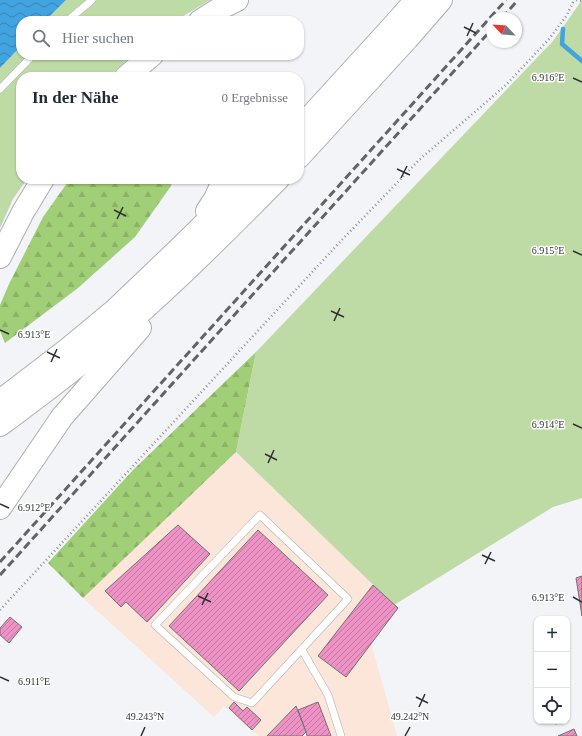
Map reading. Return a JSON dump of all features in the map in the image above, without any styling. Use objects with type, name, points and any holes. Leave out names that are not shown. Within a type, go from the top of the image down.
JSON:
[{"type":"highway","points":[[208,16],[237,0]]},
{"type":"highway","points":[[304,124],[416,0]]},
{"type":"highway","points":[[304,152],[441,0]]},
{"type":"highway","points":[[132,72],[146,60]]},
{"type":"highway","points":[[0,257],[23,212],[40,184]]},
{"type":"highway","points":[[183,245],[215,199],[222,184]]},
{"type":"highway","points":[[0,401],[68,349],[115,310],[245,184]]},
{"type":"highway","points":[[0,425],[79,365],[126,325],[213,244],[273,184]]},
{"type":"highway","points":[[0,508],[62,417],[213,244]]},
{"type":"lane","points":[[73,16],[92,0]]},
{"type":"lane","points":[[16,72],[28,60]]},
{"type":"lane","points":[[0,89],[16,73]]},
{"type":"lane","points":[[260,515],[348,599],[302,650],[252,702],[234,697],[155,625],[260,515]]},
{"type":"lane","points":[[302,650],[328,695],[341,736]]},
{"type":"path","points":[[0,610],[339,243],[419,160],[506,85],[550,39],[567,15],[575,0],[582,2]]},
{"type":"shaded area","points":[[236,452],[398,608],[371,643],[397,736],[307,736],[306,733],[302,736],[258,736],[224,706],[214,717],[83,598]]},
{"type":"green space","points":[[66,0],[210,0],[183,16],[50,16]]},
{"type":"green space","points":[[582,0],[582,498],[553,507],[394,605],[236,452],[256,352],[553,41]]},
{"type":"green space","points":[[16,51],[16,60],[127,60],[114,72],[16,72],[16,184],[24,184],[13,199],[0,228],[0,68]]},
{"type":"green space","points":[[66,184],[172,184],[135,237],[78,288],[5,343],[0,331],[0,305],[43,217]]},
{"type":"green space","points":[[256,352],[236,452],[83,598],[48,563],[133,470]]},
{"type":"water","points":[[0,0],[66,0],[50,16],[16,16],[16,51],[0,68]]},
{"type":"building","points":[[178,525],[210,554],[147,622],[126,602],[121,607],[105,591]]},
{"type":"building","points":[[258,530],[328,595],[239,691],[169,626]]},
{"type":"building","points":[[582,576],[582,616],[576,578]]},
{"type":"building","points":[[373,585],[398,608],[346,677],[318,656]]},
{"type":"building","points":[[10,617],[22,627],[9,643],[0,635],[0,628]]},
{"type":"building","points":[[234,702],[243,711],[247,707],[261,720],[252,730],[229,708]]},
{"type":"building","points":[[318,702],[331,736],[307,736],[298,710]]},
{"type":"building","points":[[296,706],[306,732],[302,736],[267,736]]},
{"type":"building","points":[[574,729],[577,736],[558,736]]},
{"type":"waterway","points":[[563,29],[562,44],[582,61]]},
{"type":"railway","points":[[0,562],[506,0]]},
{"type":"railway","points":[[507,12],[518,0]]},
{"type":"railway","points":[[0,575],[486,36]]}]
